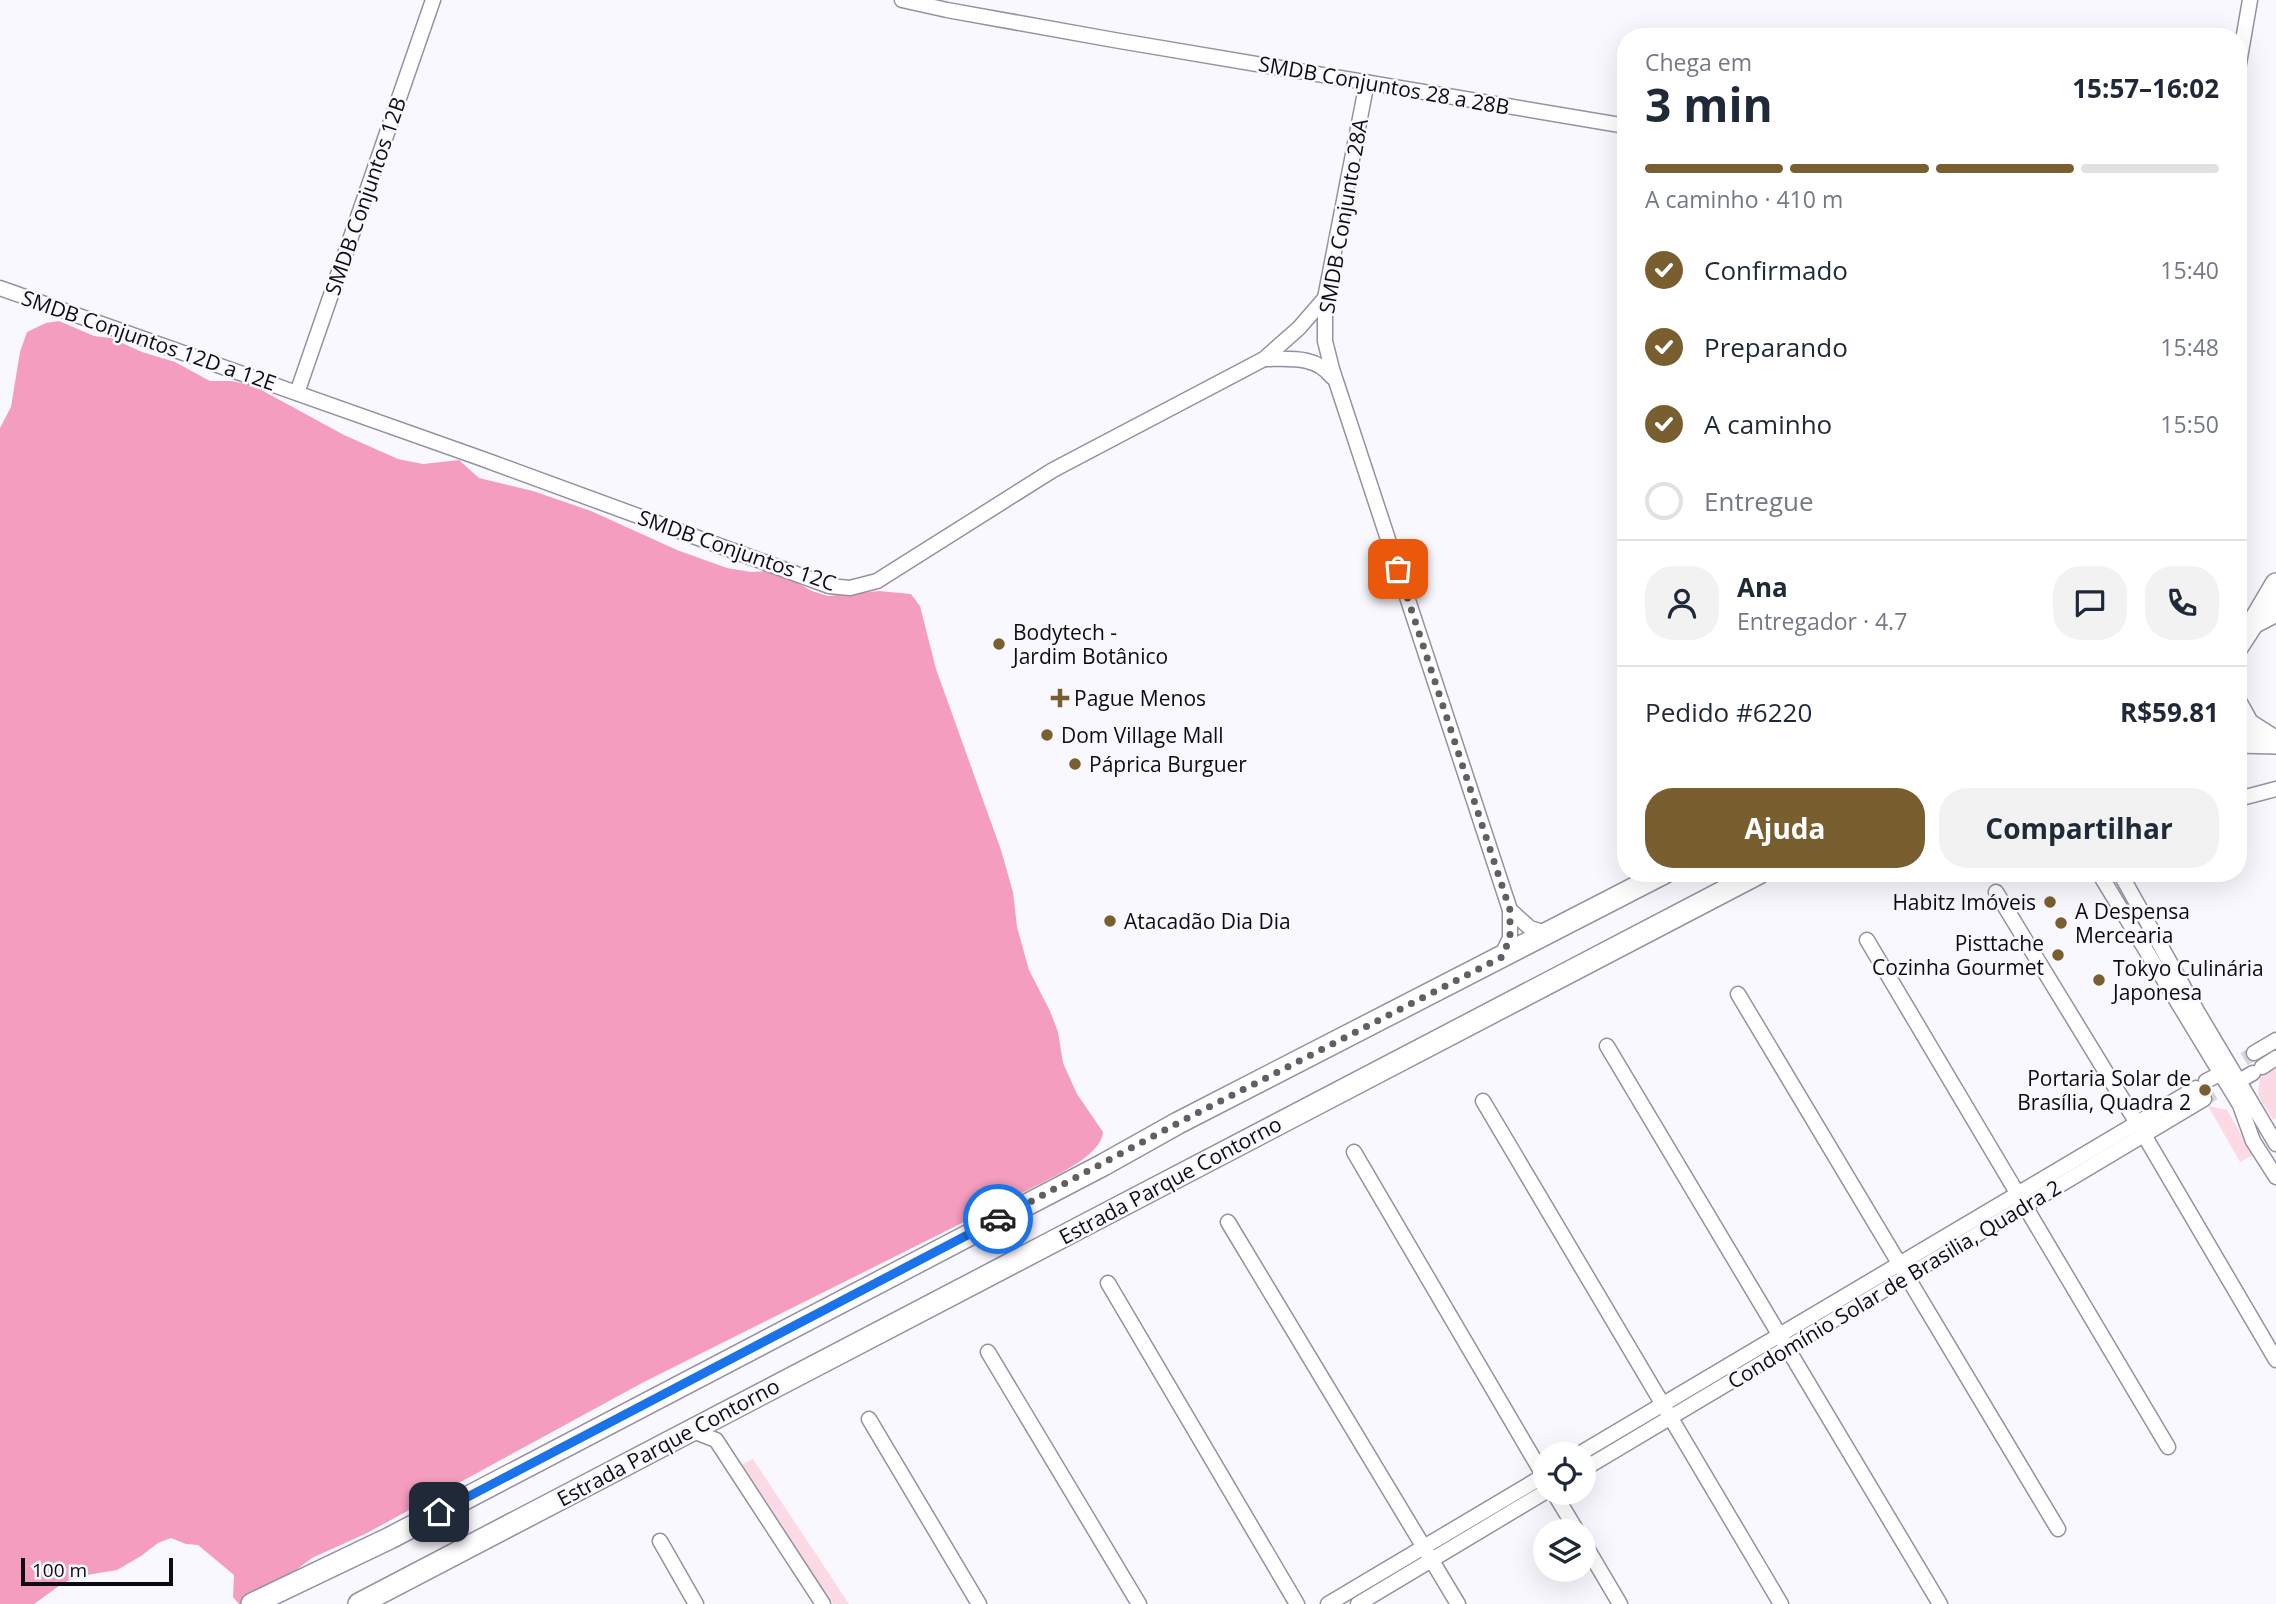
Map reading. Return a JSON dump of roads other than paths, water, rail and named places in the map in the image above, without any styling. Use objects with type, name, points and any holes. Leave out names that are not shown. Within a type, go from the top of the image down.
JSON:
[{"type":"highway","points":[[2247,627],[2276,584]]},
{"type":"highway","points":[[2247,627],[2276,611]]},
{"type":"highway","points":[[2247,722],[2276,743]]},
{"type":"highway","points":[[2247,742],[2276,743]]},
{"type":"highway","name":"Estrada Parque Contorno","points":[[252,1604],[350,1557],[1078,1178],[1178,1123],[1647,882]]},
{"type":"highway","name":"Estrada Parque Contorno","points":[[359,1604],[1742,882]]},
{"type":"highway","points":[[281,1604],[350,1557]]},
{"type":"highway","points":[[352,1604],[386,1590]]},
{"type":"street","name":"SMDB Conjuntos 12B","points":[[297,393],[433,0]]},
{"type":"street","name":"SMDB Conjuntos 28 a 28B","points":[[902,0],[1142,44],[1617,124]]},
{"type":"street","points":[[2245,28],[2250,0]]},
{"type":"street","name":"SMDB Conjunto 28A","points":[[1367,82],[1325,299],[1325,341],[1510,910]]},
{"type":"street","name":"SMDB Conjuntos 12D a 12E","points":[[0,288],[297,393]]},
{"type":"street","name":"SMDB Conjuntos 12C","points":[[297,393],[774,567],[829,586],[850,588],[877,581],[1053,470],[1264,359],[1299,328],[1325,299]]},
{"type":"street","name":"SMDB Conjuntos 12C","points":[[1264,359],[1308,360],[1322,366],[1337,383]]},
{"type":"street","points":[[2247,797],[2276,789]]},
{"type":"street","points":[[2105,882],[2229,1077],[2273,1137]]},
{"type":"street","points":[[2125,882],[2229,1077],[2253,1141],[2276,1177]]},
{"type":"street","points":[[1996,892],[2141,1129],[2276,1360]]},
{"type":"street","points":[[1510,910],[1530,928],[1549,934]]},
{"type":"street","points":[[1502,957],[1510,938],[1510,910]]},
{"type":"street","points":[[1867,940],[2168,1447]]},
{"type":"street","points":[[1738,994],[2058,1529]]},
{"type":"street","points":[[1607,1046],[1940,1604]]},
{"type":"street","points":[[2259,1050],[2265,1065],[2229,1077],[2259,1050]]},
{"type":"street","name":"Condomínio Solar de Brasilia, Quadra 2","points":[[1596,1446],[1666,1411],[2229,1077]]},
{"type":"street","points":[[1483,1101],[1782,1604]]},
{"type":"street","points":[[2253,1141],[2273,1137]]},
{"type":"street","points":[[1354,1153],[1533,1456]]},
{"type":"street","points":[[1228,1222],[1458,1604]]},
{"type":"street","points":[[1108,1283],[1297,1604]]},
{"type":"street","points":[[989,1352],[1139,1604]]},
{"type":"street","name":"Condomínio Solar de Brasilia, Quadra 2","points":[[1596,1461],[1666,1411]]},
{"type":"street","points":[[717,1416],[716,1440],[823,1604]]},
{"type":"street","points":[[869,1419],[979,1604]]},
{"type":"street","points":[[690,1430],[716,1440]]},
{"type":"street","points":[[1358,1604],[1428,1553],[1533,1484]]},
{"type":"street","points":[[1328,1604],[1533,1498]]},
{"type":"street","points":[[660,1541],[695,1604]]},
{"type":"street","points":[[1596,1563],[1620,1604]]},
{"type":"tunnel","points":[[2244,1059],[2254,1053]]},
{"type":"tunnel","points":[[2204,1099],[2214,1093]]},
{"type":"place","name":"Bodytech - Jardim Botânico","points":[[999,644]]},
{"type":"place","name":"Pague Menos","points":[[1060,698]]},
{"type":"place","name":"Dom Village Mall","points":[[1047,735]]},
{"type":"place","name":"Páprica Burguer","points":[[1075,764]]},
{"type":"place","name":"Habitz Imóveis","points":[[2050,902]]},
{"type":"place","name":"Atacadão Dia Dia","points":[[1110,921]]},
{"type":"place","name":"A Despensa Mercearia","points":[[2061,923]]},
{"type":"place","name":"Pisttache Cozinha Gourmet","points":[[2058,955]]},
{"type":"place","name":"Tokyo Culinária Japonesa","points":[[2099,980]]},
{"type":"place","name":"Portaria Solar de Brasília, Quadra 2","points":[[2205,1090]]}]
